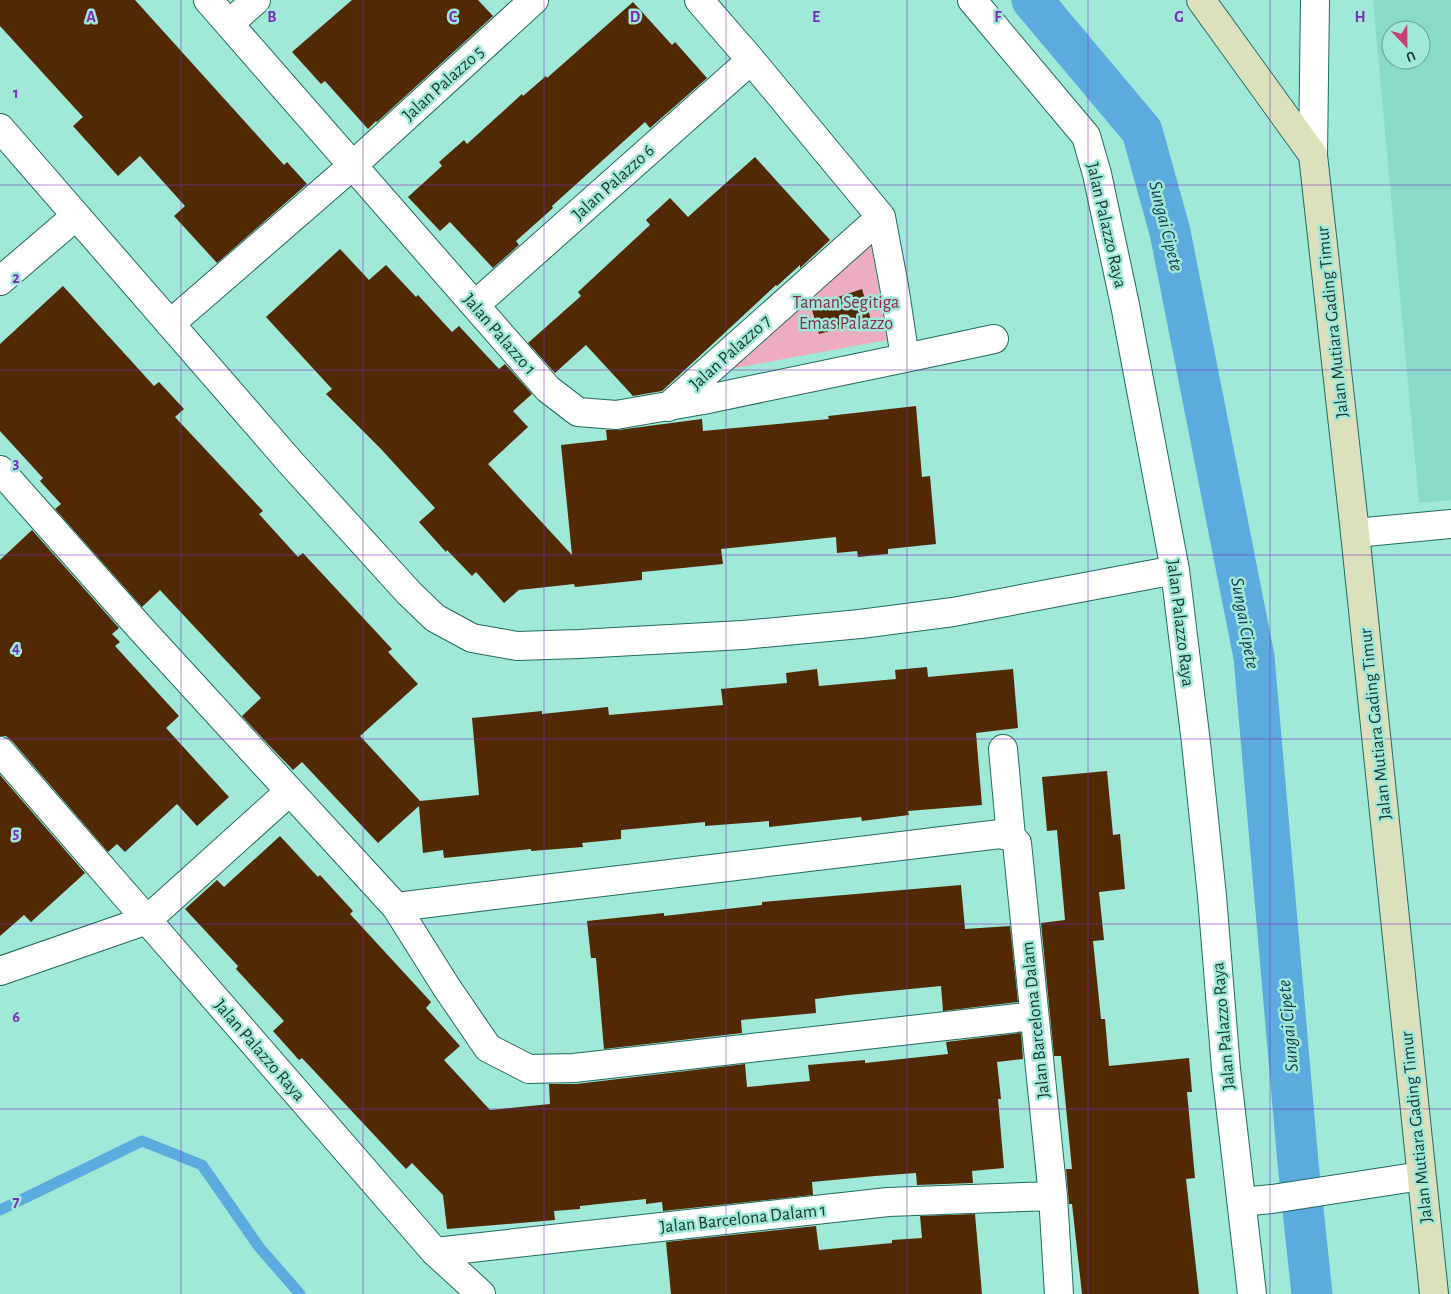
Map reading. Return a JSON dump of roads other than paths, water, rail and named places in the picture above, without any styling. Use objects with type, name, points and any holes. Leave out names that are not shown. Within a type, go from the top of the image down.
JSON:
[{"type":"main road","name":"Jalan Mutiara Gading Timur","points":[[1201,0],[1314,155],[1434,1294]]},
{"type":"street","name":"Jalan Palazzo 1","points":[[208,0],[548,388],[578,412],[616,415],[668,406],[994,339]]},
{"type":"street","points":[[229,24],[256,0]]},
{"type":"street","name":"Jalan Palazzo 5","points":[[170,324],[352,166],[534,0]]},
{"type":"street","points":[[699,0],[751,60],[880,217],[894,286],[905,358]]},
{"type":"street","name":"Jalan Palazzo Raya","points":[[972,0],[1086,136],[1097,174],[1125,304],[1175,570],[1198,762],[1212,896],[1226,1069],[1252,1294]]},
{"type":"street","name":"Jalan Mutiara Gading Timur","points":[[1314,155],[1315,0]]},
{"type":"street","name":"Jalan Palazzo 6","points":[[476,304],[751,60]]},
{"type":"street","points":[[0,128],[291,463],[409,593],[434,618],[472,638],[517,646],[580,644],[743,635],[850,625],[953,612],[1175,570]]},
{"type":"street","points":[[0,282],[76,216]]},
{"type":"street","name":"Jalan Palazzo 7","points":[[668,406],[880,217]]},
{"type":"street","points":[[0,470],[396,907],[447,988],[488,1048],[529,1069],[574,1068],[1034,1016]]},
{"type":"street","points":[[1355,533],[1451,524]]},
{"type":"street","name":"Jalan Barcelona Dalam","points":[[1003,749],[1011,837],[1017,843],[1053,1196],[1059,1294]]},
{"type":"street","name":"Jalan Palazzo Raya","points":[[0,751],[434,1252],[481,1294]]},
{"type":"street","points":[[0,972],[147,920],[290,791]]},
{"type":"street","points":[[396,907],[1000,834],[1011,837]]},
{"type":"street","points":[[1242,1202],[1421,1176]]},
{"type":"street","name":"Jalan Barcelona Dalam 1","points":[[434,1252],[888,1202],[1053,1196]]},
{"type":"waterway","name":"Sungai Cipete","points":[[1032,0],[1142,131],[1170,232],[1254,657],[1298,1163],[1312,1294]]},
{"type":"waterway","points":[[0,1210],[142,1141],[202,1165],[259,1247],[300,1294]]},
{"type":"park label","name":"Taman Segitiga Emas Palazzo","points":[[846,312]]}]
